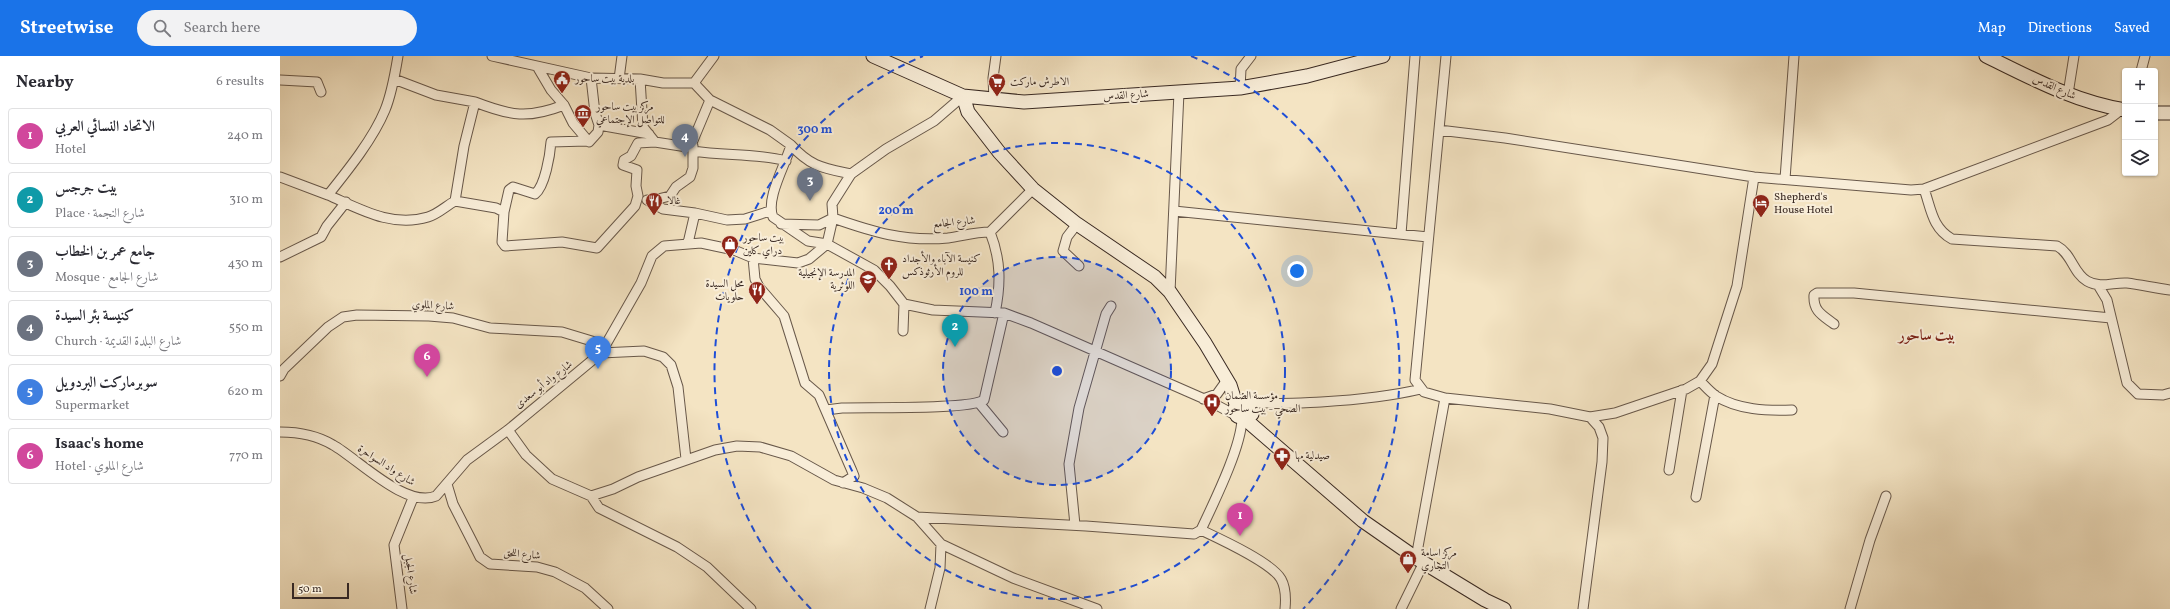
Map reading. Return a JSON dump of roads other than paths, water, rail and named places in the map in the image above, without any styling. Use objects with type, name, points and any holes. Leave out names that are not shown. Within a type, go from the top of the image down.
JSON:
[{"type":"street","points":[[328,195],[353,163],[385,110],[394,79],[398,56]]},
{"type":"street","points":[[492,56],[538,68],[591,78],[640,79],[662,83],[694,83],[710,100],[770,130],[791,145],[801,156],[813,165],[851,174]]},
{"type":"street","points":[[619,79],[622,56]]},
{"type":"street","points":[[694,83],[714,56]]},
{"type":"street","name":"شارع القدس","points":[[873,56],[963,96],[1024,102],[1240,88],[1307,76],[1383,56]]},
{"type":"street","points":[[994,100],[993,78],[996,56]]},
{"type":"street","points":[[1240,88],[1241,69],[1251,56]]},
{"type":"street","points":[[1401,234],[1416,56]]},
{"type":"street","points":[[1420,389],[1415,380],[1416,365],[1446,56]]},
{"type":"street","points":[[1785,179],[1794,56]]},
{"type":"street","name":"شارع القدس","points":[[1986,56],[2084,101],[2122,110]]},
{"type":"street","points":[[2068,94],[2074,56]]},
{"type":"street","points":[[2142,68],[2145,56]]},
{"type":"street","points":[[538,68],[551,90],[564,105],[573,123],[588,142]]},
{"type":"street","points":[[591,78],[595,113],[599,125],[598,132],[588,142],[552,142],[549,162],[546,166],[540,190],[535,194],[513,187],[509,190],[504,212],[502,242],[505,246],[562,242],[597,248],[635,206],[638,196],[636,186],[637,170],[624,165],[624,160],[630,156],[638,143],[655,142],[682,147],[693,147],[735,156],[755,155],[786,161]]},
{"type":"street","points":[[394,79],[436,95],[475,102],[507,114],[537,114],[564,105]]},
{"type":"street","points":[[640,79],[642,127],[655,142]]},
{"type":"street","points":[[280,80],[317,82],[321,92]]},
{"type":"street","points":[[1170,292],[1179,92]]},
{"type":"street","points":[[827,244],[833,218],[832,204],[851,174],[879,153],[934,121],[963,96],[968,112],[999,152],[1033,189],[1077,224],[1155,277],[1170,292],[1229,383],[1243,412],[1363,521],[1420,560],[1498,608]]},
{"type":"street","points":[[650,201],[670,196],[676,186],[690,176],[692,172],[693,147],[710,100]]},
{"type":"street","points":[[455,201],[464,146],[475,102]]},
{"type":"street","points":[[1439,130],[1505,138],[1754,177],[1912,190],[1924,189],[2108,120],[2122,111]]},
{"type":"street","points":[[2158,112],[2170,113]]},
{"type":"street","points":[[599,125],[649,134]]},
{"type":"street","points":[[791,145],[774,189],[770,211],[780,224],[808,241],[827,244],[874,270],[890,286],[904,304],[903,331]]},
{"type":"street","points":[[280,177],[346,202],[374,216],[394,220],[429,217],[455,201],[496,208],[504,212]]},
{"type":"street","points":[[904,304],[933,310],[1004,313],[1031,323],[1206,400],[1243,412],[1278,404],[1343,400],[1404,393],[1420,389],[1445,398],[1550,408],[1590,417],[1615,413],[1682,390],[1700,381],[1712,364],[1737,286],[1754,177]]},
{"type":"street","points":[[995,313],[999,293],[1000,272],[998,258],[990,232],[1033,189]]},
{"type":"street","points":[[1924,189],[1935,221],[1942,233],[1952,238],[2057,246],[2065,250],[2080,275],[2087,281],[2098,285],[2126,283],[2170,290]]},
{"type":"street","points":[[638,196],[663,209],[695,213],[727,220],[745,219],[770,211]]},
{"type":"street","points":[[280,256],[321,238],[346,202]]},
{"type":"street","points":[[1174,211],[1428,237]]},
{"type":"street","points":[[688,243],[695,213]]},
{"type":"street","points":[[780,224],[820,225],[833,218]]},
{"type":"street","name":"شارع الجامع","points":[[833,218],[876,233],[901,237],[948,238],[976,232],[990,232]]},
{"type":"street","points":[[1077,224],[1067,237],[1063,251],[1079,266]]},
{"type":"street","name":"شارع واد أبو سعدى","points":[[467,460],[508,430],[603,349],[641,283],[652,256],[664,246],[701,243],[734,250],[753,258],[798,263],[809,259],[827,244]]},
{"type":"street","points":[[753,258],[755,280],[759,288],[784,316],[805,383],[819,395],[856,478],[872,492],[887,498],[917,517],[941,544],[1013,578],[1097,609]]},
{"type":"street","points":[[1155,277],[1164,275],[1172,266]]},
{"type":"street","points":[[2098,285],[2107,300],[2127,383],[2138,394],[2163,395],[2170,393]]},
{"type":"street","points":[[1834,324],[1816,310],[1814,295],[1817,293],[1854,293],[2111,318]]},
{"type":"street","points":[[1075,525],[1069,464],[1079,408],[1094,352],[1099,343],[1106,314],[1111,306]]},
{"type":"street","points":[[826,410],[842,408],[953,406],[978,404],[984,400],[1004,313]]},
{"type":"street","name":"شارع الملوي","points":[[280,376],[284,368],[328,326],[343,317],[357,315],[429,316],[453,318],[490,328],[562,332],[603,349]]},
{"type":"street","points":[[603,349],[608,354],[632,350],[644,351],[663,357],[671,365],[678,387],[686,459]]},
{"type":"street","points":[[1700,381],[1715,396],[1749,408],[1767,411],[1792,410]]},
{"type":"street","points":[[1206,400],[1217,394],[1229,383]]},
{"type":"street","points":[[1669,470],[1682,390]]},
{"type":"street","points":[[1696,497],[1715,396]]},
{"type":"street","points":[[1401,609],[1420,560],[1445,398]]},
{"type":"street","points":[[978,404],[1002,432]]},
{"type":"street","points":[[917,517],[1075,525],[1194,534],[1201,530],[1236,448],[1241,432],[1243,412]]},
{"type":"street","points":[[1584,608],[1602,446],[1602,438],[1599,427],[1590,417]]},
{"type":"street","points":[[508,430],[526,455],[552,479],[591,496],[599,508],[677,547],[707,567],[751,609]]},
{"type":"street","name":"شارع واد السواحرة","points":[[280,432],[302,434],[333,444],[397,490],[414,498],[430,498],[436,496],[455,472],[467,460]]},
{"type":"street","points":[[591,496],[613,489],[638,477],[686,459],[737,446],[760,447],[791,456],[834,480],[843,483],[856,478]]},
{"type":"street","name":"شارع اللحق","points":[[447,484],[453,504],[480,557],[490,564],[537,567],[556,572],[585,588],[608,609]]},
{"type":"street","points":[[1850,609],[1870,540],[1886,496]]},
{"type":"street","name":"شارع الجبل","points":[[402,609],[394,545],[414,498]]},
{"type":"street","points":[[1201,530],[1236,546],[1274,572],[1283,584],[1285,609]]},
{"type":"street","points":[[930,609],[940,568],[941,544]]},
{"type":"place","name":"بلدية بيت ساحور","points":[[562,94]]},
{"type":"place","name":"الاطرش ماركت","points":[[997,97]]},
{"type":"place","name":"مركز بيت ساحور للتواصل الإجتماعي","points":[[583,128]]},
{"type":"place","name":"كنيسة بئر السيدة","points":[[685,157]]},
{"type":"place","name":"جامع عمر بن الخطاب","points":[[810,201]]},
{"type":"place","name":"غالا","points":[[654,216]]},
{"type":"place","name":"Shepherd's House Hotel","points":[[1761,218]]},
{"type":"place","name":"بيت ساحور دراي كلين","points":[[730,259]]},
{"type":"place","name":"كنيسة الآباء والأجداد للروم الأرثوذكس","points":[[889,280]]},
{"type":"place","name":"المدرسة الإنجيلية اللوثرية","points":[[868,294]]},
{"type":"place","name":"محل السيدة حلويات","points":[[757,305]]},
{"type":"place","name":"بيت جرجس","points":[[955,347]]},
{"type":"place","name":"سوبرماركت البردويل","points":[[598,369]]},
{"type":"place","name":"Isaac's home","points":[[427,377]]},
{"type":"place","name":"مؤسسة الضمان الصحي - بيت ساحور","points":[[1212,417]]},
{"type":"place","name":"صيدلية مها","points":[[1282,471]]},
{"type":"place","name":"الاتحاد النسائي العربي","points":[[1240,536]]},
{"type":"place","name":"مركز اسامة التجاري","points":[[1408,574]]},
{"type":"district","name":"بيت ساحور","points":[[1927,336]]}]
